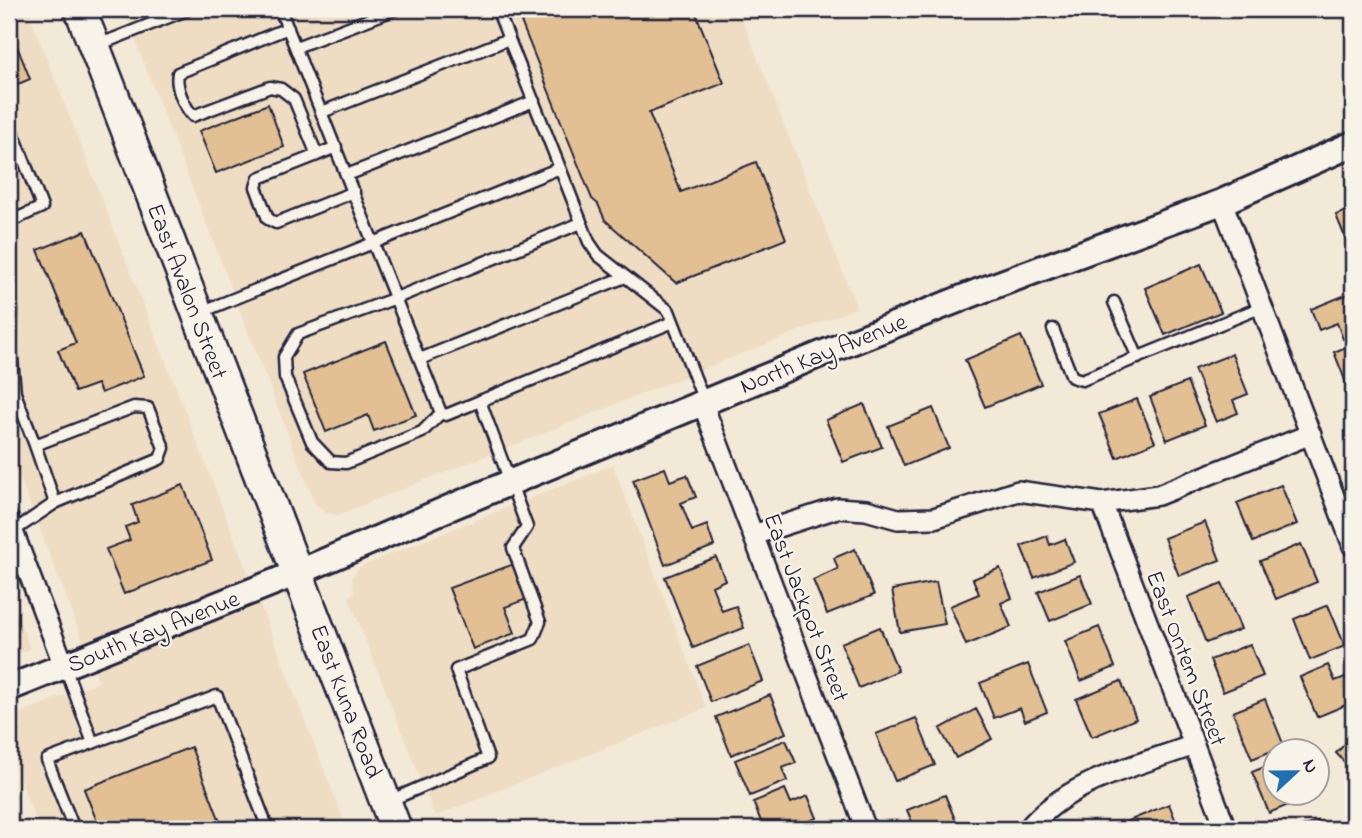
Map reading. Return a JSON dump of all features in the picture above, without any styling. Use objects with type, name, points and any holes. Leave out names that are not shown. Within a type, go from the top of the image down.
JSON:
[{"type":"main road","name":"East Avalon Street","points":[[80,9],[297,573]]},
{"type":"main road","name":"East Kuna Road","points":[[297,573],[391,816]]},
{"type":"street","name":"North Kay Avenue","points":[[297,573],[703,402],[979,291],[1223,202],[1353,144]]},
{"type":"street","points":[[1223,202],[1353,546]]},
{"type":"street","name":"East Jackpot Street","points":[[703,402],[866,829]]},
{"type":"street","points":[[753,535],[837,509],[866,510],[898,519],[934,518],[1018,491],[1102,503],[1158,495],[1311,433]]},
{"type":"street","name":"East Ontem Street","points":[[1102,503],[1226,829]]},
{"type":"street","points":[[10,528],[64,666]]},
{"type":"street","name":"South Kay Avenue","points":[[9,688],[297,573]]},
{"type":"street","points":[[1028,829],[1053,804],[1072,792],[1194,745]]},
{"type":"lane","points":[[94,47],[188,9]]},
{"type":"lane","points":[[280,9],[442,413]]},
{"type":"lane","points":[[296,47],[396,9]]},
{"type":"lane","points":[[497,9],[589,242],[598,255],[669,312],[703,402]]},
{"type":"lane","points":[[288,28],[177,73],[176,82],[188,111],[193,116],[270,87],[281,89],[294,99],[317,156]]},
{"type":"lane","points":[[322,112],[509,39]]},
{"type":"lane","points":[[347,175],[534,102]]},
{"type":"lane","points":[[9,122],[42,207],[9,222]]},
{"type":"lane","points":[[336,147],[259,178],[256,187],[268,219],[276,223],[354,192]]},
{"type":"lane","points":[[197,313],[561,169]]},
{"type":"lane","points":[[442,413],[422,432],[346,463],[331,462],[312,442],[285,377],[284,357],[298,334],[396,298],[582,223]]},
{"type":"lane","points":[[420,359],[625,276]]},
{"type":"lane","points":[[9,300],[12,310],[12,394],[35,445],[55,503]]},
{"type":"lane","points":[[1114,302],[1138,358]]},
{"type":"lane","points":[[1053,330],[1072,377],[1082,380],[1262,307]]},
{"type":"lane","points":[[442,413],[446,415],[673,322]]},
{"type":"lane","points":[[391,816],[488,758],[456,670],[533,639],[540,622],[513,548],[527,527],[480,401]]},
{"type":"lane","points":[[10,528],[55,503],[160,460],[164,448],[148,408],[134,407],[35,445]]},
{"type":"lane","points":[[64,666],[93,743]]},
{"type":"lane","points":[[74,829],[47,760],[217,696],[268,829]]},
{"type":"shaded area","points":[[123,9],[738,9],[857,308],[338,515],[327,513],[315,504]]},
{"type":"shaded area","points":[[28,11],[347,829],[39,829],[9,751],[9,717],[99,682],[9,450],[9,19]]},
{"type":"shaded area","points":[[613,465],[706,708],[435,816],[349,598],[354,592],[352,576],[361,566]]},
{"type":"shaded area","points":[[9,592],[30,649],[9,658]]},
{"type":"building","points":[[516,9],[694,9],[724,83],[649,113],[681,192],[756,162],[786,239],[676,283],[605,220],[598,204],[592,199]]},
{"type":"building","points":[[11,31],[30,79],[9,88],[9,32]]},
{"type":"building","points":[[268,104],[284,147],[216,173],[199,131]]},
{"type":"building","points":[[1353,208],[1353,257],[1336,215]]},
{"type":"building","points":[[85,231],[144,376],[101,393],[97,384],[75,392],[58,350],[76,343],[38,250]]},
{"type":"building","points":[[1201,264],[1221,312],[1165,335],[1145,288]]},
{"type":"building","points":[[1353,292],[1353,335],[1343,339],[1337,323],[1319,330],[1311,309]]},
{"type":"building","points":[[1021,336],[1041,384],[985,407],[965,360]]},
{"type":"building","points":[[386,341],[416,415],[374,431],[368,415],[326,432],[303,374]]},
{"type":"building","points":[[1353,344],[1353,388],[1349,390],[1334,352]]},
{"type":"building","points":[[1232,354],[1248,394],[1233,400],[1238,413],[1216,422],[1194,369]]},
{"type":"building","points":[[1187,382],[1205,425],[1167,440],[1150,397]]},
{"type":"building","points":[[1137,399],[1155,442],[1117,458],[1099,414]]},
{"type":"building","points":[[864,404],[882,447],[843,462],[826,420]]},
{"type":"building","points":[[933,408],[949,448],[904,466],[888,426]]},
{"type":"building","points":[[665,468],[670,481],[687,475],[696,497],[681,503],[692,531],[707,525],[714,546],[665,565],[633,480]]},
{"type":"building","points":[[183,485],[212,560],[124,594],[106,549],[130,540],[125,527],[138,522],[132,505]]},
{"type":"building","points":[[1281,485],[1297,524],[1253,542],[1237,503]]},
{"type":"building","points":[[1205,522],[1220,560],[1179,576],[1164,538]]},
{"type":"building","points":[[1047,536],[1050,545],[1065,539],[1074,562],[1034,578],[1021,546]]},
{"type":"building","points":[[1301,544],[1317,582],[1276,599],[1260,561]]},
{"type":"building","points":[[855,549],[874,595],[827,614],[813,580],[838,569],[834,558]]},
{"type":"building","points":[[716,557],[725,580],[712,586],[722,611],[736,606],[744,628],[693,648],[665,577]]},
{"type":"building","points":[[514,564],[527,599],[505,607],[515,633],[473,649],[449,588]]},
{"type":"building","points":[[1000,568],[1012,598],[1001,603],[1011,627],[966,645],[950,606],[979,594],[973,579]]},
{"type":"building","points":[[1080,575],[1092,604],[1050,621],[1038,592]]},
{"type":"building","points":[[936,582],[945,624],[900,632],[892,590]]},
{"type":"building","points":[[1222,583],[1241,629],[1206,643],[1188,597]]},
{"type":"building","points":[[1328,605],[1345,646],[1310,660],[1294,619]]},
{"type":"building","points":[[880,627],[898,671],[859,688],[841,643]]},
{"type":"building","points":[[1099,627],[1115,667],[1081,681],[1065,641]]},
{"type":"building","points":[[1250,644],[1263,676],[1223,692],[1210,660]]},
{"type":"building","points":[[749,645],[763,681],[711,702],[697,666]]},
{"type":"building","points":[[1028,664],[1047,712],[1025,721],[1020,708],[994,718],[980,683]]},
{"type":"building","points":[[1328,665],[1335,681],[1353,674],[1353,702],[1317,717],[1300,677]]},
{"type":"building","points":[[1121,681],[1136,719],[1092,737],[1076,699]]},
{"type":"building","points":[[770,695],[786,733],[731,755],[716,717]]},
{"type":"building","points":[[1265,699],[1280,736],[1260,736],[1260,756],[1252,759],[1233,712]]},
{"type":"building","points":[[976,709],[992,739],[956,758],[940,729]]},
{"type":"building","points":[[916,718],[935,765],[895,781],[876,734]]},
{"type":"building","points":[[1353,736],[1353,771],[1336,753]]},
{"type":"building","points":[[786,740],[796,763],[782,768],[787,781],[750,796],[735,760]]},
{"type":"building","points":[[191,747],[223,829],[100,829],[84,789]]},
{"type":"building","points":[[1260,769],[1260,791],[1252,772]]},
{"type":"building","points":[[785,789],[791,803],[808,796],[817,818],[788,829],[764,829],[753,802]]},
{"type":"building","points":[[945,795],[959,829],[915,829],[907,810]]},
{"type":"building","points":[[1169,804],[1179,829],[1129,829],[1126,822]]},
{"type":"building","points":[[1266,806],[1286,806],[1269,813]]},
{"type":"building","points":[[1318,821],[1321,829],[1297,829]]}]
